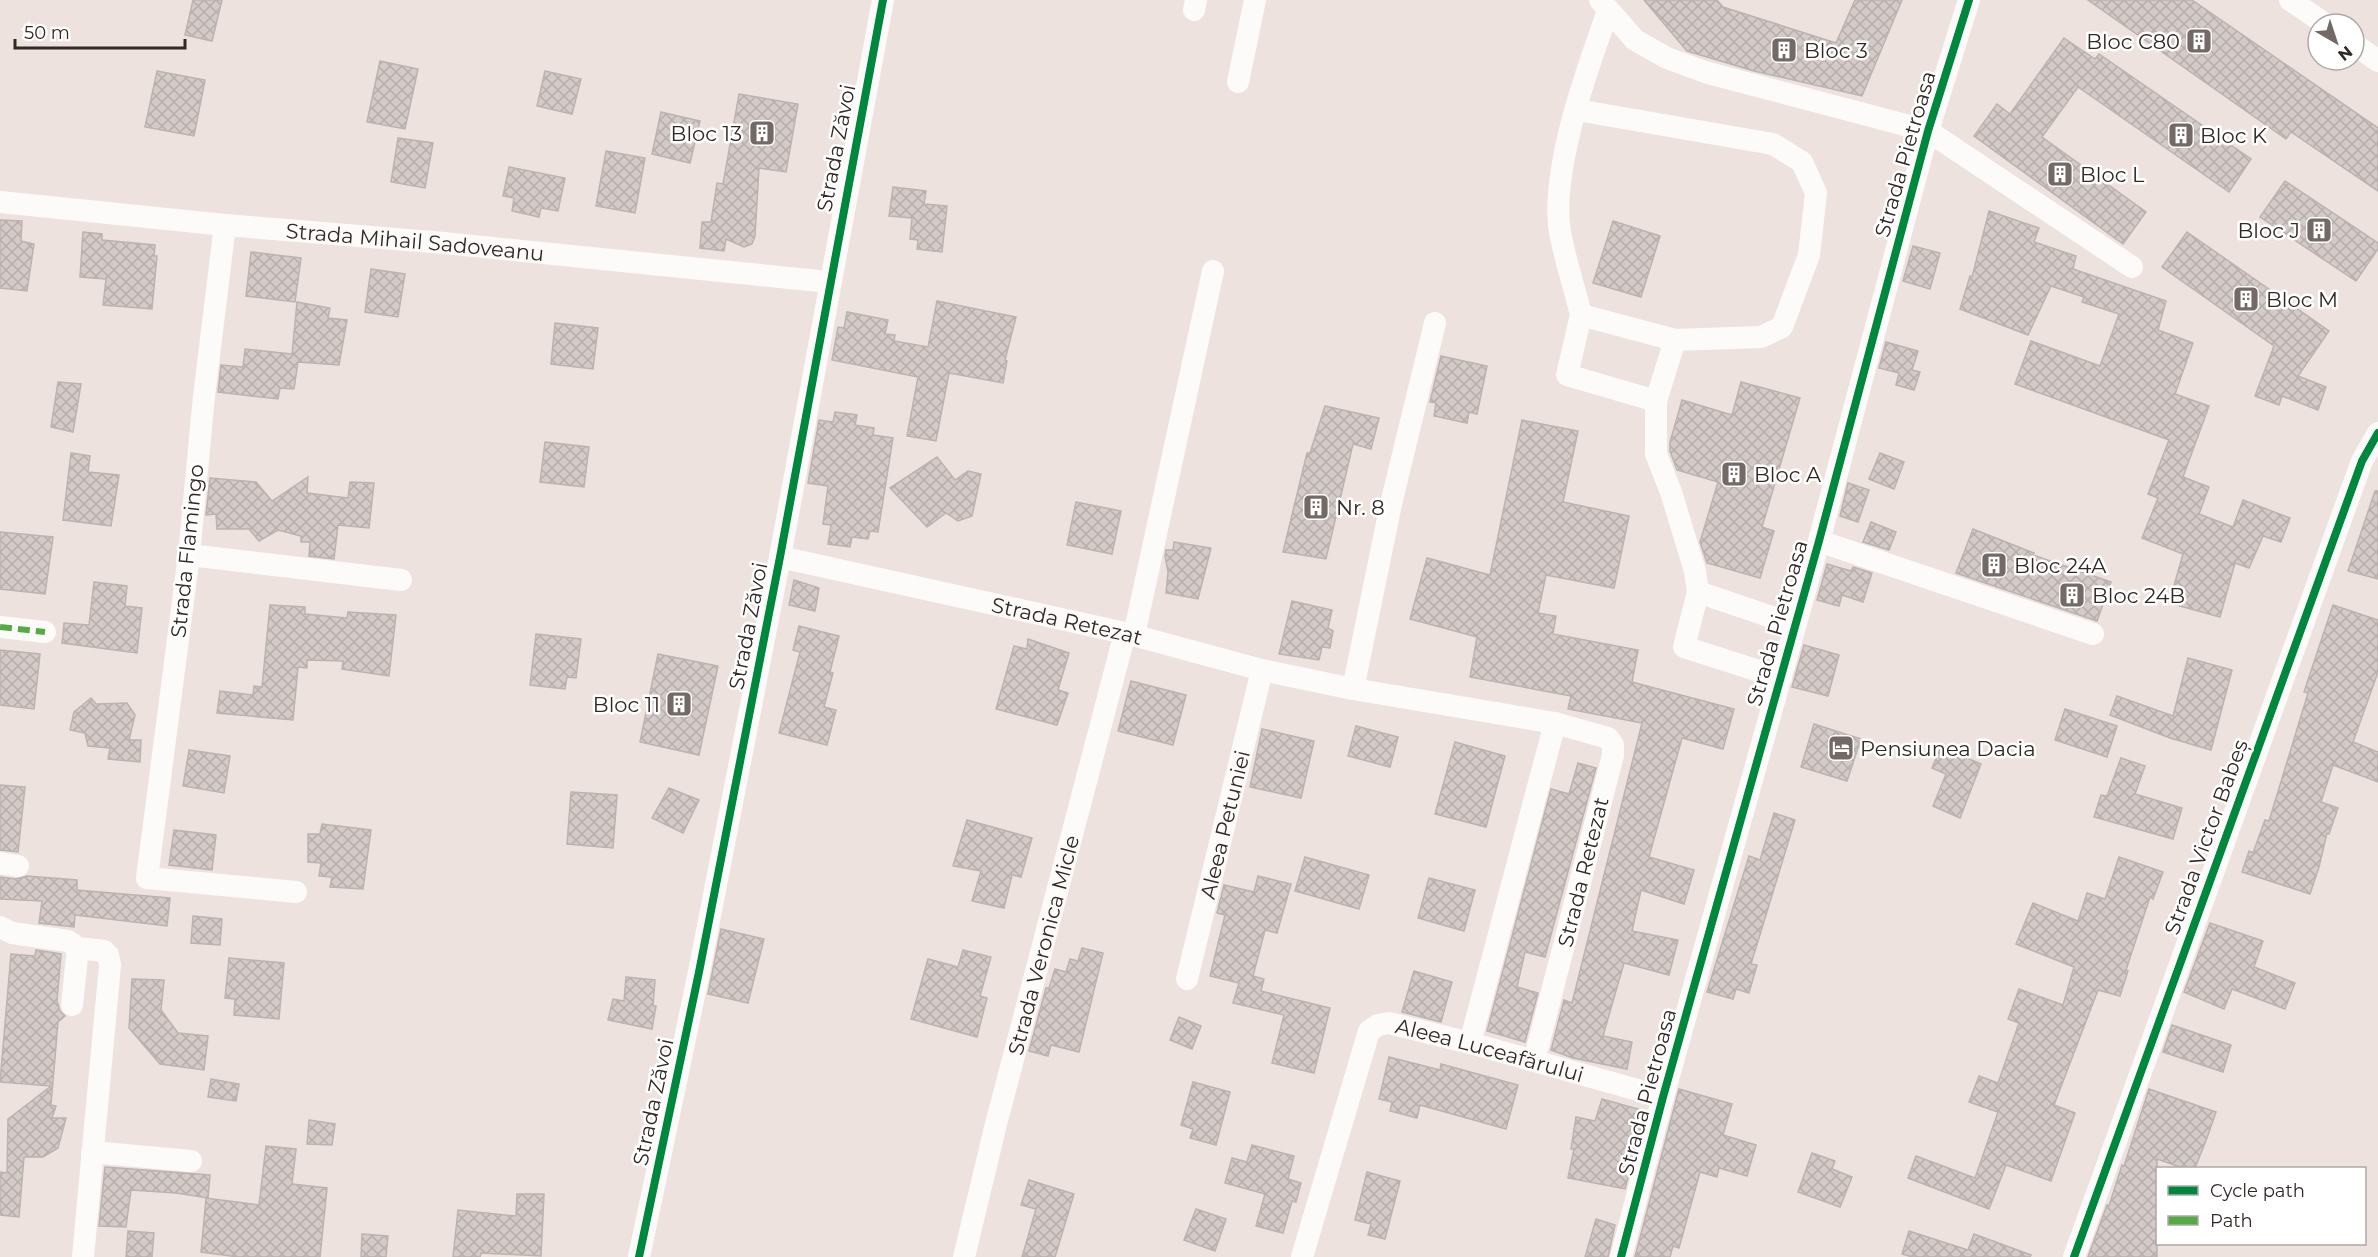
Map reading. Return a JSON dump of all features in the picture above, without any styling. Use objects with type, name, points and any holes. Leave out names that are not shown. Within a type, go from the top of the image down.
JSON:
[{"type":"street","name":"Strada Zăvoi","points":[[639,1257],[699,972],[780,557],[829,282],[883,0]]},
{"type":"street","points":[[1238,82],[1255,0]]},
{"type":"street","name":"Strada Pietroasa","points":[[1621,1257],[1663,1097],[1819,541],[1928,131],[1969,0]]},
{"type":"street","points":[[2290,0],[2308,12]]},
{"type":"street","points":[[1604,5],[1560,177],[1559,225],[1581,315],[1567,375],[1656,401]]},
{"type":"street","name":"Strada Pietroasa","points":[[1604,5],[1635,40],[1667,58],[1708,73],[1928,131]]},
{"type":"street","points":[[1577,110],[1773,144],[1802,162],[1816,193],[1809,255],[1782,327],[1761,337],[1675,340],[1581,315]]},
{"type":"street","points":[[1928,131],[2132,267]]},
{"type":"street","name":"Strada Mihail Sadoveanu","points":[[0,202],[225,225],[456,244],[829,282]]},
{"type":"street","name":"Strada Flamingo","points":[[225,225],[204,396],[189,555],[147,878],[296,892]]},
{"type":"street","name":"Strada Veronica Micle","points":[[964,1257],[999,1113],[1130,634],[1213,272]]},
{"type":"street","points":[[1353,689],[1391,504],[1435,323]]},
{"type":"street","points":[[1675,340],[1656,401],[1656,454],[1671,492],[1695,571],[1698,592],[1684,647],[1781,678]]},
{"type":"street","name":"Strada Victor Babeș","points":[[2074,1257],[2361,461],[2378,432]]},
{"type":"street","points":[[1819,541],[2093,634]]},
{"type":"street","points":[[189,555],[401,580]]},
{"type":"street","name":"Strada Retezat","points":[[780,557],[1130,634],[1262,669],[1353,689],[1555,723],[1608,738],[1613,745],[1613,755],[1534,1061]]},
{"type":"street","points":[[1698,592],[1795,625]]},
{"type":"street","points":[[0,627],[45,632]]},
{"type":"street","name":"Aleea Petuniei","points":[[1187,979],[1262,669]]},
{"type":"street","points":[[1470,1043],[1555,723]]},
{"type":"street","points":[[0,927],[12,933],[68,941],[78,948],[104,951],[108,955],[110,965],[83,1257]]},
{"type":"street","points":[[72,1005],[78,948]]},
{"type":"street","name":"Aleea Luceafărului","points":[[1302,1257],[1369,1031],[1378,1025],[1389,1023],[1470,1043],[1663,1097]]},
{"type":"street","points":[[93,1152],[191,1161]]},
{"type":"building","points":[[193,0],[222,0],[212,41],[185,35]]},
{"type":"building","name":"Bloc 3","points":[[1644,0],[1717,0],[1723,7],[1836,43],[1855,0],[1902,0],[1862,96],[1754,71],[1687,51]]},
{"type":"building","name":"Bloc C80","points":[[2088,0],[2192,0],[2378,128],[2378,191],[2291,132],[2286,139]]},
{"type":"building","points":[[2064,38],[2095,59],[2099,54],[2251,159],[2229,192],[2078,87],[2042,137],[2146,212],[2123,244],[1974,136],[1997,104],[2010,114]]},
{"type":"building","points":[[380,61],[418,69],[405,129],[367,122]]},
{"type":"building","points":[[157,71],[205,80],[194,136],[145,127]]},
{"type":"building","points":[[545,71],[581,79],[572,114],[537,106]]},
{"type":"building","points":[[739,94],[798,104],[786,172],[759,168],[755,236],[752,244],[744,247],[726,239],[724,251],[700,248],[702,222],[711,222],[717,183],[723,184]]},
{"type":"building","points":[[661,112],[700,121],[690,163],[652,154]]},
{"type":"building","points":[[398,138],[433,143],[425,188],[391,182]]},
{"type":"building","points":[[606,151],[645,158],[635,213],[596,206]]},
{"type":"building","points":[[509,167],[565,178],[558,211],[541,208],[539,217],[512,211],[514,198],[503,196]]},
{"type":"building","name":"Bloc J","points":[[2285,181],[2378,243],[2378,249],[2356,281],[2260,217]]},
{"type":"building","points":[[893,187],[926,191],[924,204],[947,206],[942,252],[917,249],[918,240],[910,239],[912,218],[889,216]]},
{"type":"building","points":[[1989,211],[2039,228],[2034,242],[2076,256],[2073,269],[2166,301],[2158,330],[2193,343],[2175,394],[2209,406],[2183,477],[2209,487],[2199,514],[2233,527],[2243,500],[2290,518],[2281,542],[2263,536],[2249,568],[2235,563],[2220,617],[2169,603],[2183,554],[2142,538],[2158,498],[2148,494],[2169,440],[2015,384],[2031,341],[2100,366],[2119,314],[2082,302],[2084,297],[2051,286],[2028,335],[1960,309],[1970,276],[1972,277]]},
{"type":"building","points":[[0,220],[22,221],[21,241],[34,244],[27,291],[0,288]]},
{"type":"building","points":[[1613,221],[1660,236],[1641,297],[1593,283]]},
{"type":"building","points":[[83,232],[102,234],[102,240],[155,245],[154,256],[157,256],[152,309],[103,305],[106,279],[80,277]]},
{"type":"building","name":"Bloc M","points":[[2187,232],[2329,331],[2298,376],[2326,387],[2318,410],[2282,396],[2279,405],[2255,396],[2274,346],[2162,267]]},
{"type":"building","points":[[1913,246],[1940,253],[1930,289],[1903,281]]},
{"type":"building","points":[[251,252],[301,258],[295,302],[246,296]]},
{"type":"building","points":[[371,269],[405,274],[398,317],[365,312]]},
{"type":"building","points":[[937,301],[1016,317],[1005,360],[1007,361],[1003,383],[949,373],[936,441],[907,436],[918,377],[832,360],[838,327],[844,328],[847,312],[888,320],[885,334],[895,335],[894,341],[928,347]]},
{"type":"building","points":[[297,302],[330,308],[328,318],[347,320],[339,365],[298,362],[294,389],[280,388],[278,399],[218,392],[221,365],[243,367],[245,349],[292,354]]},
{"type":"building","points":[[555,323],[598,328],[593,369],[551,364]]},
{"type":"building","points":[[1886,342],[1918,351],[1912,370],[1920,372],[1914,390],[1896,385],[1899,373],[1879,368]]},
{"type":"building","points":[[1441,356],[1487,366],[1477,414],[1469,412],[1467,423],[1434,416],[1436,403],[1430,402]]},
{"type":"building","points":[[58,382],[81,384],[73,432],[51,427]]},
{"type":"building","name":"Bloc A","points":[[1741,382],[1800,398],[1762,527],[1774,531],[1760,578],[1707,563],[1700,542],[1718,482],[1677,470],[1670,451],[1670,442],[1682,400],[1732,415]]},
{"type":"building","name":"Nr. 8","points":[[1325,406],[1379,418],[1371,449],[1353,444],[1326,559],[1283,552],[1307,453],[1310,453]]},
{"type":"building","points":[[835,412],[857,415],[855,425],[874,428],[873,435],[893,438],[878,532],[870,531],[868,539],[852,537],[850,547],[828,544],[831,525],[823,524],[828,486],[808,483],[819,420],[833,422]]},
{"type":"building","points":[[1522,420],[1578,431],[1563,502],[1629,516],[1614,588],[1546,575],[1538,613],[1556,616],[1553,634],[1638,650],[1632,682],[1734,709],[1723,749],[1682,738],[1649,857],[1694,870],[1684,904],[1641,890],[1632,931],[1678,940],[1669,975],[1624,963],[1603,1036],[1632,1042],[1627,1069],[1573,1058],[1551,1050],[1564,1000],[1572,1003],[1642,723],[1568,709],[1571,696],[1470,677],[1477,637],[1410,619],[1427,558],[1490,575]]},
{"type":"building","points":[[545,442],[589,447],[584,487],[540,482]]},
{"type":"building","points":[[71,453],[90,456],[88,472],[119,475],[111,526],[63,520]]},
{"type":"building","points":[[1880,453],[1904,462],[1894,489],[1869,479]]},
{"type":"building","points":[[937,457],[955,480],[968,471],[981,474],[972,516],[958,521],[946,513],[927,527],[890,488]]},
{"type":"building","points":[[308,477],[307,493],[348,498],[350,482],[374,483],[369,528],[338,525],[334,559],[309,556],[310,542],[301,542],[301,536],[278,530],[259,541],[249,529],[217,529],[216,514],[206,515],[210,478],[256,482],[272,501]]},
{"type":"building","points":[[1848,483],[1869,490],[1858,522],[1840,516]]},
{"type":"building","points":[[2375,491],[2378,491],[2378,579],[2348,571]]},
{"type":"building","points":[[1076,502],[1121,511],[1112,554],[1067,545]]},
{"type":"building","points":[[1871,522],[1896,532],[1889,550],[1863,542]]},
{"type":"building","points":[[1973,529],[2034,553],[2033,555],[2111,582],[2097,621],[1956,573]]},
{"type":"building","points":[[0,532],[53,537],[45,594],[0,589]]},
{"type":"building","points":[[1174,542],[1211,548],[1198,599],[1166,593],[1168,572],[1165,556],[1166,550],[1173,550]]},
{"type":"building","points":[[1827,564],[1851,571],[1853,567],[1872,573],[1863,602],[1842,595],[1839,606],[1817,600]]},
{"type":"building","points":[[794,580],[819,588],[815,611],[789,605]]},
{"type":"building","points":[[94,582],[127,586],[125,606],[142,608],[137,653],[62,643],[64,623],[89,625]]},
{"type":"building","points":[[1292,601],[1332,610],[1328,628],[1333,631],[1330,648],[1322,647],[1319,660],[1279,654]]},
{"type":"building","points":[[270,605],[305,607],[305,614],[347,618],[348,612],[396,615],[389,676],[342,669],[343,661],[307,660],[307,668],[298,667],[293,720],[217,713],[220,691],[253,695],[254,686],[262,687]]},
{"type":"building","points":[[2333,605],[2378,620],[2378,672],[2353,742],[2378,752],[2378,782],[2333,765],[2321,802],[2338,808],[2329,834],[2327,833],[2310,894],[2242,872],[2249,851],[2253,853],[2265,820],[2269,821],[2308,693],[2304,692]]},
{"type":"building","points":[[799,626],[839,636],[824,707],[836,710],[827,745],[779,733],[800,652],[793,650]]},
{"type":"building","points":[[536,634],[581,639],[576,678],[567,677],[565,689],[530,685]]},
{"type":"building","points":[[1028,639],[1069,653],[1058,690],[1068,693],[1057,725],[996,709],[1014,646],[1027,649]]},
{"type":"building","points":[[1804,645],[1839,655],[1828,696],[1792,687]]},
{"type":"building","points":[[0,650],[40,654],[34,709],[0,705]]},
{"type":"building","name":"Bloc 11","points":[[658,654],[718,666],[699,755],[640,742]]},
{"type":"building","points":[[2188,658],[2232,670],[2211,750],[2170,738],[2110,715],[2117,696],[2173,716]]},
{"type":"building","points":[[1131,681],[1186,695],[1173,745],[1118,731]]},
{"type":"building","points":[[91,698],[96,704],[127,703],[135,715],[129,740],[141,740],[140,762],[108,759],[110,748],[88,746],[85,733],[70,730],[74,712]]},
{"type":"building","points":[[2065,709],[2117,726],[2107,757],[2055,740]]},
{"type":"building","points":[[1814,724],[1861,739],[1847,781],[1801,767]]},
{"type":"building","points":[[1356,726],[1398,737],[1390,767],[1348,756]]},
{"type":"building","points":[[1262,729],[1314,741],[1301,798],[1250,787]]},
{"type":"building","points":[[1455,742],[1505,756],[1486,827],[1435,814]]},
{"type":"building","points":[[1941,747],[1981,764],[1960,818],[1933,806],[1946,774],[1932,768]]},
{"type":"building","points":[[189,750],[230,756],[224,793],[183,786]]},
{"type":"building","points":[[2121,758],[2145,766],[2135,794],[2182,808],[2173,839],[2094,817],[2101,795],[2107,796]]},
{"type":"building","points":[[1578,763],[1596,768],[1545,957],[1525,952],[1517,987],[1538,993],[1525,1042],[1487,1031],[1551,789],[1569,794]]},
{"type":"building","points":[[0,785],[25,787],[18,852],[0,850]]},
{"type":"building","points":[[669,788],[699,800],[683,833],[652,818]]},
{"type":"building","points":[[571,792],[617,795],[613,848],[567,844]]},
{"type":"building","points":[[1774,813],[1795,820],[1751,964],[1757,965],[1749,993],[1736,989],[1733,999],[1707,992],[1749,856],[1760,860]]},
{"type":"building","points":[[967,820],[1032,838],[1021,877],[1012,875],[1004,908],[972,901],[981,871],[953,866]]},
{"type":"building","points":[[322,824],[371,830],[363,889],[330,887],[332,877],[319,876],[321,863],[308,862],[308,834],[320,834]]},
{"type":"building","points":[[174,830],[216,835],[212,870],[169,865]]},
{"type":"building","points":[[1305,857],[1369,875],[1359,909],[1295,891]]},
{"type":"building","points":[[2119,857],[2163,872],[2153,899],[2150,897],[2120,996],[2098,990],[2054,1105],[2075,1113],[2051,1181],[2006,1165],[1989,1209],[1908,1178],[1916,1156],[1975,1178],[1998,1112],[1969,1102],[1979,1076],[1998,1083],[2019,1023],[2008,1019],[2019,989],[2063,1005],[2074,967],[2016,944],[2033,903],[2078,921],[2087,893],[2105,899]]},
{"type":"building","points":[[27,876],[77,880],[77,890],[170,898],[167,926],[75,915],[74,927],[39,923],[42,901],[0,899],[0,877],[16,879]]},
{"type":"building","points":[[1258,876],[1291,884],[1277,933],[1265,930],[1253,976],[1264,979],[1261,991],[1330,1008],[1314,1073],[1272,1063],[1284,1015],[1233,1003],[1239,983],[1210,976],[1225,915],[1217,913],[1224,885],[1254,892]]},
{"type":"building","points":[[1429,878],[1475,890],[1464,931],[1418,918]]},
{"type":"building","points":[[193,916],[222,919],[220,945],[191,943]]},
{"type":"building","points":[[2210,923],[2263,941],[2254,967],[2295,983],[2285,1009],[2232,989],[2224,1009],[2184,992]]},
{"type":"building","points":[[721,929],[764,939],[748,1003],[708,994]]},
{"type":"building","points":[[1082,948],[1103,953],[1079,1052],[1051,1045],[1048,1056],[1029,1051],[1046,988],[1049,988],[1055,969],[1066,972],[1070,959],[1078,961]]},
{"type":"building","points":[[36,950],[61,954],[57,1001],[60,1011],[65,1016],[58,1022],[51,1105],[56,1106],[52,1118],[66,1118],[58,1148],[43,1157],[24,1157],[19,1217],[0,1215],[0,1172],[7,1173],[8,1119],[51,1086],[0,1082],[11,954],[35,956]]},
{"type":"building","points":[[963,950],[991,957],[980,996],[987,998],[977,1037],[911,1019],[928,959],[958,967]]},
{"type":"building","points":[[229,958],[284,963],[279,1019],[234,1015],[235,999],[225,998]]},
{"type":"building","points":[[1414,971],[1452,982],[1441,1022],[1402,1012]]},
{"type":"building","points":[[626,977],[655,980],[653,1006],[656,1006],[652,1029],[608,1020],[613,999],[624,1001]]},
{"type":"building","points":[[132,979],[164,980],[161,1010],[178,1033],[208,1036],[204,1070],[160,1064],[129,1028]]},
{"type":"building","points":[[1179,1017],[1201,1026],[1192,1049],[1170,1040]]},
{"type":"building","points":[[2172,1025],[2231,1045],[2223,1072],[2163,1052]]},
{"type":"building","points":[[1389,1057],[1440,1070],[1441,1064],[1518,1085],[1506,1129],[1420,1105],[1417,1118],[1390,1111],[1392,1102],[1379,1099]]},
{"type":"building","points":[[211,1079],[239,1084],[236,1101],[208,1097]]},
{"type":"building","points":[[1193,1082],[1230,1092],[1216,1145],[1190,1138],[1193,1129],[1181,1125]]},
{"type":"building","points":[[1679,1089],[1732,1104],[1723,1135],[1756,1145],[1747,1176],[1719,1168],[1717,1177],[1700,1172],[1679,1248],[1673,1246],[1670,1257],[1635,1257]]},
{"type":"building","points":[[2149,1089],[2216,1112],[2195,1167],[2180,1167],[2157,1159],[2157,1257],[2088,1257],[2107,1205],[2109,1206],[2122,1165],[2124,1166]]},
{"type":"building","points":[[1602,1099],[1645,1111],[1625,1189],[1568,1178],[1574,1149],[1571,1149],[1576,1117],[1595,1121]]},
{"type":"building","points":[[309,1120],[335,1124],[332,1145],[307,1144]]},
{"type":"building","points":[[1252,1145],[1294,1156],[1288,1179],[1301,1183],[1296,1202],[1292,1201],[1283,1233],[1256,1226],[1265,1194],[1225,1183],[1232,1158],[1247,1162]]},
{"type":"building","points":[[266,1146],[296,1149],[292,1184],[327,1188],[320,1257],[238,1257],[201,1252],[206,1198],[259,1205]]},
{"type":"building","points":[[1812,1153],[1835,1161],[1832,1169],[1852,1177],[1840,1207],[1798,1192]]},
{"type":"building","points":[[105,1167],[210,1175],[208,1198],[131,1190],[126,1227],[99,1226]]},
{"type":"building","points":[[1367,1172],[1400,1181],[1385,1239],[1368,1235],[1371,1224],[1355,1220]]},
{"type":"building","points":[[1029,1180],[1074,1194],[1055,1257],[1022,1257],[1036,1209],[1021,1205]]},
{"type":"building","points":[[517,1194],[544,1194],[541,1256],[481,1253],[480,1257],[453,1257],[458,1210],[516,1216]]},
{"type":"building","points":[[1196,1209],[1226,1219],[1215,1251],[1184,1240]]},
{"type":"building","points":[[1596,1219],[1615,1225],[1608,1257],[1585,1257]]},
{"type":"building","points":[[128,1231],[154,1233],[152,1257],[126,1257]]},
{"type":"building","points":[[1909,1231],[1968,1250],[1974,1234],[2031,1255],[2030,1257],[1912,1257],[1902,1254]]},
{"type":"building","points":[[362,1234],[388,1236],[386,1257],[361,1257]]},
{"type":"marked path","points":[[0,627],[45,632]]},
{"type":"cycle path","points":[[639,1257],[699,972],[780,557],[883,0]]},
{"type":"cycle path","points":[[1621,1257],[1663,1097],[1819,541],[1928,131],[1969,0]]},
{"type":"cycle path","points":[[2074,1257],[2362,461],[2378,433]]},
{"type":"place","name":"Bloc C80","points":[[2199,41]]},
{"type":"place","name":"Bloc 3","points":[[1784,50]]},
{"type":"place","name":"Bloc 13","points":[[762,133]]},
{"type":"place","name":"Bloc K","points":[[2181,135]]},
{"type":"place","name":"Bloc L","points":[[2060,174]]},
{"type":"place","name":"Bloc J","points":[[2319,230]]},
{"type":"place","name":"Bloc M","points":[[2246,299]]},
{"type":"place","name":"Bloc A","points":[[1734,474]]},
{"type":"place","name":"Nr. 8","points":[[1316,507]]},
{"type":"place","name":"Bloc 24A","points":[[1994,565]]},
{"type":"place","name":"Bloc 24B","points":[[2072,595]]},
{"type":"place","name":"Bloc 11","points":[[679,704]]},
{"type":"place","name":"Pensiunea Dacia","points":[[1841,748]]}]
